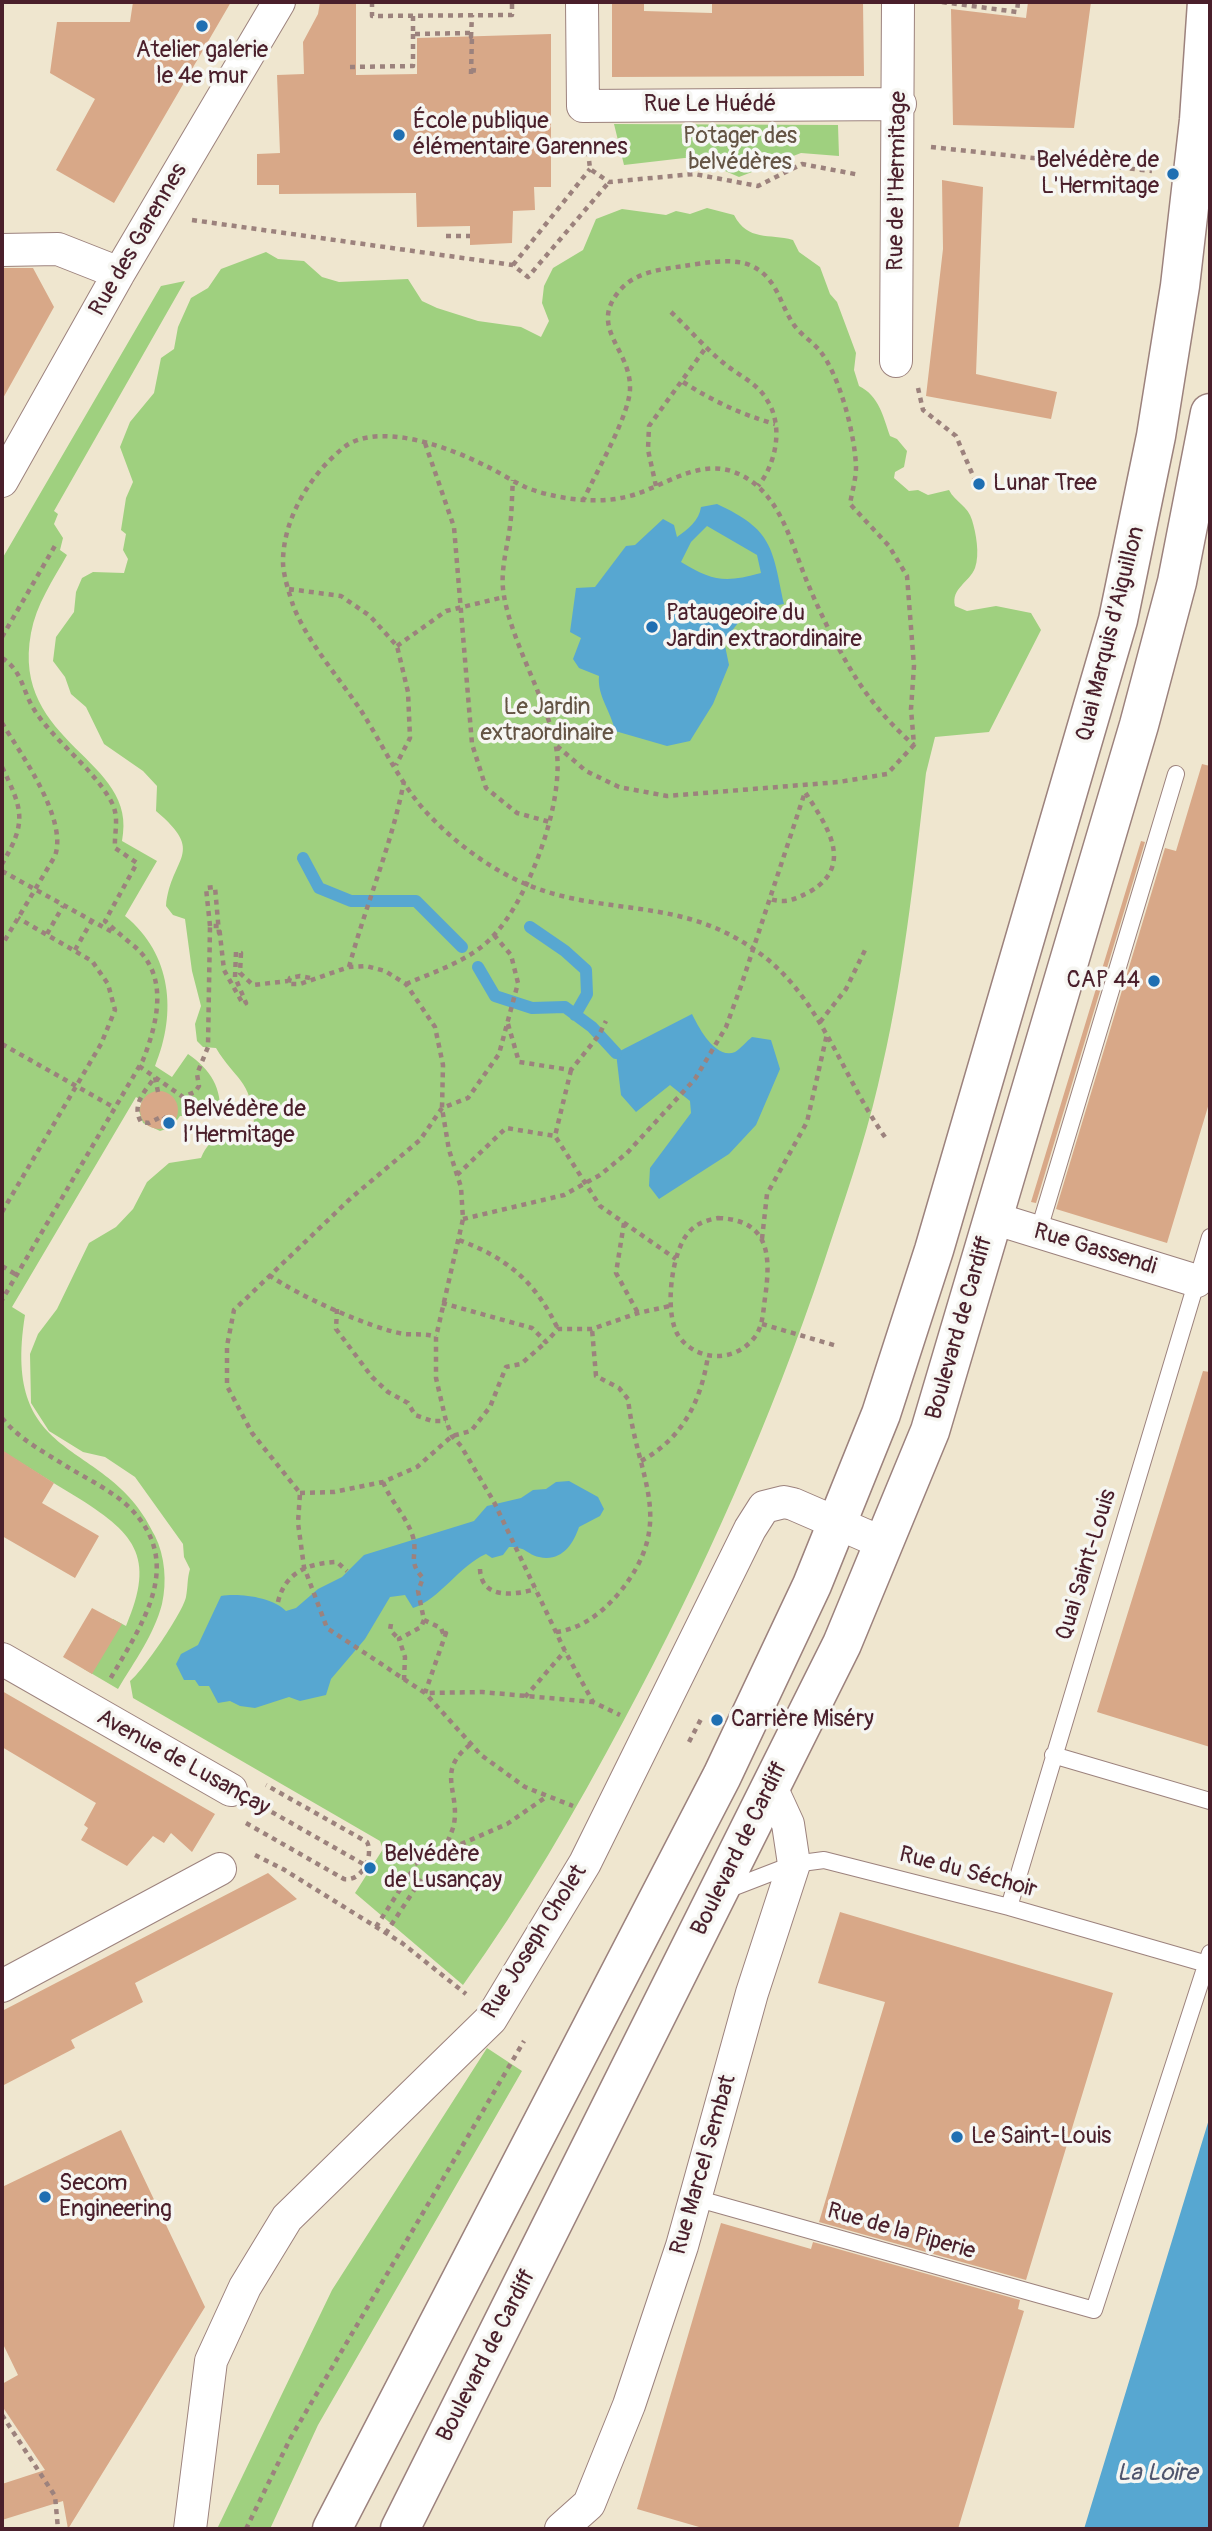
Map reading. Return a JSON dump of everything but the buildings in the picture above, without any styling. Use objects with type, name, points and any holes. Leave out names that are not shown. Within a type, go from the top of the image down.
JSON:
[{"type":"main road","name":"Quai Marquis d'Aiguillon","points":[[934,1250],[1118,620],[1156,436],[1180,286],[1199,120],[1207,2]]},
{"type":"main road","name":"Quai Marquis d'Aiguillon","points":[[1016,1142],[1177,582],[1210,413]]},
{"type":"main road","name":"Boulevard de Cardiff","points":[[400,2529],[842,1644],[930,1431],[1016,1142]]},
{"type":"main road","name":"Boulevard de Cardiff","points":[[332,2529],[673,1872],[768,1679],[838,1523],[881,1413],[934,1250]]},
{"type":"main road","points":[[673,1872],[718,1893]]},
{"type":"street","name":"Rue des Garennes","points":[[2,481],[153,214],[279,2]]},
{"type":"street","points":[[582,2],[583,106]]},
{"type":"street","name":"Rue de l'Hermitage","points":[[896,361],[900,104],[898,2]]},
{"type":"street","name":"Rue Le Huédé","points":[[583,106],[900,104]]},
{"type":"street","points":[[2,250],[58,249],[119,273]]},
{"type":"street","name":"Rue Gassendi","points":[[993,1218],[1197,1281]]},
{"type":"street","name":"Rue Joseph Cholet","points":[[190,2529],[211,2361],[245,2287],[287,2218],[491,2019],[585,1863],[750,1529],[764,1507],[784,1502],[793,1504],[883,1543]]},
{"type":"street","name":"Avenue de Lusançay","points":[[2,1659],[242,1795]]},
{"type":"street","name":"Rue Marcel Sembat","points":[[561,2529],[589,2504],[629,2405],[695,2198],[752,1993],[794,1864],[788,1824],[771,1787]]},
{"type":"street","points":[[2,1986],[220,1869]]},
{"type":"lane","points":[[1038,1233],[1176,774]]},
{"type":"lane","name":"Quai Saint-Louis","points":[[1009,1907],[1210,1237]]},
{"type":"lane","points":[[1053,1755],[1210,1801]]},
{"type":"lane","name":"Rue du Séchoir","points":[[718,1893],[794,1864],[824,1860],[1208,1959]]},
{"type":"lane","name":"Rue de la Piperie","points":[[695,2198],[1094,2310],[1208,1959]]},
{"type":"path","points":[[372,2],[372,16],[512,15],[512,2]]},
{"type":"path","points":[[942,2],[1017,12],[1018,2]]},
{"type":"path","points":[[472,15],[471,72],[480,71]]},
{"type":"path","points":[[350,67],[413,66],[413,16]]},
{"type":"path","points":[[413,34],[471,33],[472,37]]},
{"type":"path","points":[[513,265],[590,169],[583,106]]},
{"type":"path","points":[[899,148],[945,147],[1160,172]]},
{"type":"path","points":[[590,169],[608,182],[694,174],[758,186],[802,164],[899,182]]},
{"type":"path","points":[[153,214],[513,265],[528,277],[608,182]]},
{"type":"path","points":[[446,236],[470,236]]},
{"type":"path","points":[[556,746],[586,771],[619,787],[667,796],[839,782],[887,774],[914,745],[911,709],[914,666],[907,576],[890,546],[850,504],[856,468],[835,377],[821,352],[794,325],[778,289],[765,274],[749,265],[710,262],[662,269],[634,278],[620,290],[606,313],[608,328],[628,369],[629,397],[583,499]]},
{"type":"path","points":[[671,312],[767,398],[775,424],[771,471],[758,486]]},
{"type":"path","points":[[656,485],[648,450],[649,426],[707,346]]},
{"type":"path","points":[[683,382],[733,411],[775,424]]},
{"type":"path","points":[[918,396],[923,410],[956,436],[974,478]]},
{"type":"path","points":[[885,1137],[870,1115],[820,1022],[782,970],[754,948],[713,925],[662,910],[576,899],[526,884],[457,842],[424,810],[294,608],[283,563],[289,524],[305,492],[327,460],[354,440],[395,437],[444,447],[513,480],[551,494],[583,499],[623,498],[694,471],[729,470],[758,486],[778,510],[808,586],[864,691],[885,720],[914,745]]},
{"type":"path","points":[[425,443],[454,527],[472,744],[486,788],[517,813],[550,822]]},
{"type":"path","points":[[406,984],[473,952],[495,935],[526,884],[547,836],[550,822],[556,792],[556,746],[544,702],[504,597],[502,569],[511,518],[513,480]]},
{"type":"path","points":[[2,637],[55,544]]},
{"type":"path","points":[[289,589],[341,596],[370,616],[397,646],[408,692],[410,738],[396,766]]},
{"type":"path","points":[[397,646],[446,611],[504,597]]},
{"type":"path","points":[[2,658],[17,669],[33,708],[43,722],[111,801],[117,829],[114,848],[137,862],[106,919],[116,933],[142,955],[157,987],[157,1017],[139,1066],[2,1300]]},
{"type":"path","points":[[2,723],[39,788],[57,835],[55,856],[2,945]]},
{"type":"path","points":[[2,767],[16,798],[21,823],[15,842],[2,864]]},
{"type":"path","points":[[349,967],[364,913],[395,828],[404,780]]},
{"type":"path","points":[[463,1219],[564,1195],[587,1182],[627,1153],[695,1079],[726,1027],[806,792],[832,839],[835,862],[822,884],[796,899],[782,903],[770,899]]},
{"type":"path","points":[[2,871],[91,922],[116,933]]},
{"type":"path","points":[[139,1066],[183,1097],[195,1093],[199,1086],[197,1073],[208,1047],[210,926],[206,888],[215,887],[219,933],[223,933]]},
{"type":"path","points":[[47,934],[64,906]]},
{"type":"path","points":[[2,1212],[105,1038],[115,1010],[108,984],[99,969],[75,950],[18,918]]},
{"type":"path","points":[[75,950],[91,922]]},
{"type":"path","points":[[210,926],[219,926],[222,965],[243,1004],[246,1003],[234,972],[236,952],[241,953],[240,973],[253,985],[288,981],[300,976],[310,978],[349,967],[366,966],[385,971],[406,984],[435,1027],[441,1047],[442,1108],[449,1150],[457,1175],[463,1219],[436,1337],[436,1378],[452,1436],[461,1446],[494,1502],[565,1651],[593,1702]]},
{"type":"path","points":[[2,932],[8,935]]},
{"type":"path","points":[[495,935],[511,956],[519,983],[499,1054],[468,1098],[442,1108],[420,1140],[351,1198],[234,1310],[227,1346],[227,1386],[252,1433],[300,1493],[298,1523],[304,1567],[327,1628],[425,1693],[481,1755],[525,1787],[577,1808]]},
{"type":"path","points":[[820,1022],[846,989],[867,946]]},
{"type":"path","points":[[555,1136],[571,1070],[599,1035],[606,1021]]},
{"type":"path","points":[[508,1023],[519,1062],[571,1070]]},
{"type":"path","points":[[762,1240],[738,1220],[707,1220],[690,1231],[676,1259],[670,1306],[673,1325],[681,1339],[693,1350],[709,1356],[725,1356],[741,1350],[754,1339],[762,1324],[769,1270],[762,1240],[767,1194],[807,1122],[827,1034]]},
{"type":"path","points":[[2,1044],[115,1108]]},
{"type":"path","points":[[155,1077],[158,1092]]},
{"type":"path","points":[[155,1077],[138,1102],[138,1118],[141,1122],[149,1123],[163,1116],[169,1122]]},
{"type":"path","points":[[457,1175],[506,1128],[555,1136],[600,1206],[676,1259]]},
{"type":"path","points":[[624,1223],[617,1273],[638,1313]]},
{"type":"path","points":[[459,1240],[478,1245],[530,1283],[558,1329]]},
{"type":"path","points":[[2,1266],[15,1274]]},
{"type":"path","points":[[269,1275],[285,1286],[337,1309],[405,1334],[422,1333],[436,1337]]},
{"type":"path","points":[[442,1303],[531,1328],[546,1342]]},
{"type":"path","points":[[300,1493],[334,1492],[383,1482],[417,1467],[452,1436],[471,1431],[490,1407],[506,1367],[521,1364],[558,1329],[592,1329],[638,1313],[670,1306]]},
{"type":"path","points":[[337,1309],[336,1329],[372,1377],[388,1392],[408,1403],[415,1415],[432,1421],[446,1420]]},
{"type":"path","points":[[762,1324],[837,1346]]},
{"type":"path","points":[[556,1632],[585,1623],[605,1608],[643,1560],[651,1527],[628,1399],[618,1388],[600,1379],[594,1371],[592,1329]]},
{"type":"path","points":[[641,1461],[668,1443],[688,1419],[705,1378],[709,1356]]},
{"type":"path","points":[[2,1418],[17,1433]]},
{"type":"path","points":[[2,1424],[127,1506],[147,1529],[152,1541],[157,1560],[154,1595],[147,1615],[90,1711]]},
{"type":"path","points":[[383,1482],[414,1539],[412,1558],[423,1578],[418,1591],[424,1620],[421,1627],[399,1639]]},
{"type":"path","points":[[278,1602],[280,1593],[290,1578],[304,1567],[337,1562],[347,1571]]},
{"type":"path","points":[[480,1569],[486,1588],[492,1592],[536,1589]]},
{"type":"path","points":[[424,1620],[441,1628],[444,1636],[446,1633],[425,1693]]},
{"type":"path","points":[[391,1624],[390,1630],[399,1639],[405,1657],[404,1680]]},
{"type":"path","points":[[525,1697],[565,1651]]},
{"type":"path","points":[[425,1693],[482,1692],[593,1702],[625,1718]]},
{"type":"path","points":[[444,1851],[454,1823],[449,1776],[460,1752],[471,1744]]},
{"type":"path","points":[[241,1820],[344,1880],[356,1876],[365,1865],[370,1847],[360,1838],[250,1776],[242,1795],[365,1865]]},
{"type":"path","name":"Avenue de Lusançay","points":[[242,1795],[365,1865]]},
{"type":"path","points":[[415,1864],[507,1824],[547,1796]]},
{"type":"path","points":[[265,1859],[386,1933],[455,1985]]},
{"type":"path","points":[[376,1927],[412,1871],[422,1878],[386,1933]]},
{"type":"path","points":[[2,2415],[55,2496],[58,2529]]},
{"type":"green space","name":"Potager des belvédères","points":[[614,124],[838,125],[839,156],[801,153],[739,177],[693,157],[624,165]]},
{"type":"green space","name":"Le Jardin extraordinaire","points":[[707,208],[734,215],[740,224],[752,233],[793,240],[799,252],[820,267],[830,294],[837,302],[856,353],[854,370],[859,386],[876,401],[890,436],[897,439],[907,451],[904,467],[895,472],[894,478],[909,491],[918,490],[928,495],[949,490],[970,515],[976,537],[976,562],[972,573],[958,590],[955,606],[967,611],[996,606],[1031,613],[1041,630],[989,732],[935,737],[926,773],[901,969],[887,1047],[872,1107],[824,1262],[782,1380],[734,1496],[653,1665],[587,1788],[528,1888],[463,1985],[355,1893],[383,1849],[380,1841],[133,1698],[130,1681],[162,1641],[186,1597],[190,1569],[184,1557],[183,1544],[135,1477],[105,1457],[83,1452],[49,1431],[31,1403],[30,1354],[38,1334],[57,1309],[89,1243],[116,1227],[133,1209],[147,1182],[169,1163],[201,1158],[213,1141],[234,1141],[240,1131],[248,1130],[254,1123],[246,1088],[216,1048],[203,1047],[197,1041],[195,1024],[201,1006],[192,971],[185,919],[173,915],[166,906],[169,889],[182,856],[180,837],[156,811],[157,786],[143,771],[104,744],[86,707],[71,694],[65,677],[53,661],[56,637],[74,612],[76,592],[82,578],[93,572],[124,573],[128,559],[123,550],[126,534],[121,530],[126,498],[133,482],[120,447],[130,422],[154,393],[161,358],[174,349],[178,327],[191,298],[208,288],[221,269],[266,252],[278,259],[304,261],[322,277],[339,282],[408,279],[422,301],[437,308],[478,321],[521,327],[541,337],[549,321],[542,303],[544,286],[553,268],[583,250],[596,219],[622,209],[666,215],[676,211],[690,214]]},
{"type":"green space","points":[[185,281],[54,511],[58,514],[54,524],[63,538],[60,550],[67,555],[41,603],[31,633],[30,671],[39,701],[55,726],[96,768],[112,789],[122,813],[122,841],[157,861],[125,916],[141,931],[153,948],[166,985],[166,1026],[155,1066],[172,1077],[188,1054],[209,1073],[217,1088],[220,1106],[220,1116],[180,1116],[172,1127],[160,1131],[143,1123],[139,1111],[142,1101],[136,1097],[12,1307],[25,1315],[22,1365],[28,1400],[43,1426],[63,1445],[112,1481],[135,1504],[155,1536],[161,1552],[164,1569],[162,1604],[154,1627],[118,1689],[84,1669],[113,1619],[126,1626],[139,1581],[139,1563],[134,1548],[125,1534],[95,1509],[2,1451],[2,559],[161,286]]},
{"type":"green space","points":[[487,2048],[522,2071],[318,2425],[270,2529],[217,2529],[332,2290]]},
{"type":"water","name":"Pataugeoire du Jardin extraordinaire","points":[[717,504],[735,513],[760,532],[772,554],[784,604],[755,609],[754,620],[738,623],[724,641],[729,665],[713,704],[690,741],[667,746],[615,731],[600,690],[599,676],[579,668],[573,659],[581,638],[570,632],[576,588],[595,587],[626,546],[635,545],[663,519],[674,525],[677,537],[695,521],[701,507]],"holes":[[[707,526],[757,555],[761,573],[728,579],[710,576],[681,562],[691,542]]]},
{"type":"water","points":[[692,1014],[708,1040],[721,1051],[735,1052],[752,1037],[771,1040],[780,1069],[756,1125],[729,1154],[659,1199],[649,1186],[650,1168],[691,1113],[690,1101],[670,1085],[636,1112],[621,1095],[616,1053]]},
{"type":"water","points":[[569,1481],[598,1497],[604,1509],[600,1516],[579,1527],[565,1551],[547,1558],[509,1547],[503,1555],[492,1558],[486,1554],[476,1559],[423,1604],[413,1608],[405,1595],[390,1597],[365,1639],[331,1679],[326,1695],[300,1701],[289,1697],[255,1708],[240,1706],[230,1701],[218,1703],[209,1686],[199,1686],[195,1680],[184,1680],[176,1664],[181,1654],[198,1645],[221,1596],[255,1597],[272,1602],[286,1611],[296,1608],[318,1589],[342,1577],[364,1555],[474,1521],[487,1506],[521,1498],[533,1490],[546,1489],[556,1482]]},
{"type":"water","name":"La Loire","points":[[1210,2116],[1210,2529],[1084,2529]]},
{"type":"waterway","points":[[303,858],[319,888],[351,901],[416,901],[462,947]]},
{"type":"waterway","points":[[530,927],[565,951],[586,970],[587,994],[575,1015]]},
{"type":"waterway","points":[[478,967],[495,996],[532,1008],[565,1007],[592,1027],[616,1053]]},
{"type":"place","name":"Atelier galerie le 4e mur","points":[[202,26]]},
{"type":"place","name":"École publique élémentaire Garennes","points":[[399,135]]},
{"type":"place","name":"Belvédère de L'Hermitage","points":[[1173,174]]},
{"type":"place","name":"Lunar Tree","points":[[979,484]]},
{"type":"place","name":"Pataugeoire du Jardin extraordinaire","points":[[652,627]]},
{"type":"place","name":"CAP 44","points":[[1154,981]]},
{"type":"place","name":"Belvédère de l’Hermitage","points":[[169,1123]]},
{"type":"place","name":"Carrière Miséry","points":[[717,1720]]},
{"type":"place","name":"Belvédère de Lusançay","points":[[370,1868]]},
{"type":"place","name":"Le Saint-Louis","points":[[957,2137]]},
{"type":"place","name":"Secom Engineering","points":[[45,2197]]}]
